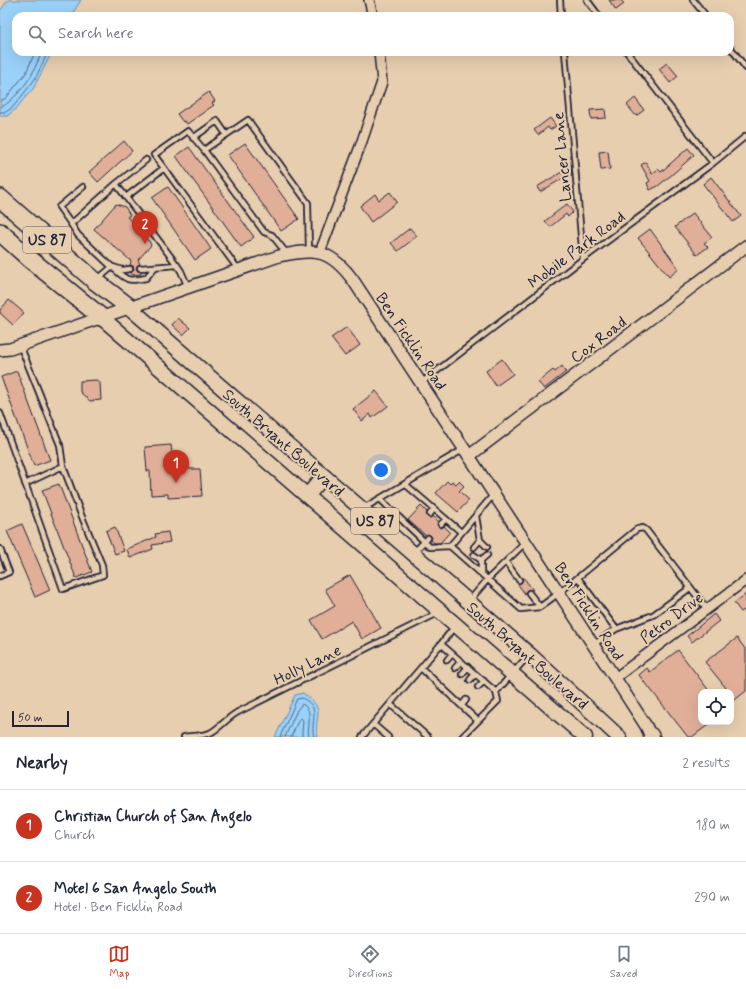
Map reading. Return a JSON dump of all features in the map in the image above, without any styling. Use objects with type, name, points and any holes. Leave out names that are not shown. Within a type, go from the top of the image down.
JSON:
[{"type":"highway","name":"South Bryant Boulevard","points":[[0,198],[95,281],[128,307]]},
{"type":"highway","name":"South Bryant Boulevard","points":[[0,232],[31,260],[101,317]]},
{"type":"main road","name":"South Bryant Boulevard","points":[[128,307],[530,655],[619,737]]},
{"type":"main road","name":"South Bryant Boulevard","points":[[101,317],[442,611],[585,737]]},
{"type":"main road","points":[[308,495],[324,476]]},
{"type":"street","points":[[369,0],[371,12]]},
{"type":"street","points":[[8,349],[238,269],[287,254],[315,252],[361,144],[382,82],[379,56]]},
{"type":"street","name":"Cox Road","points":[[467,453],[746,246]]},
{"type":"street","name":"Ben Ficklin Road","points":[[315,252],[325,254],[337,262],[348,274],[526,542],[646,726],[651,736]]},
{"type":"street","name":"Petro Drive","points":[[615,678],[746,580]]},
{"type":"lane","points":[[560,0],[562,12]]},
{"type":"lane","points":[[587,0],[596,12]]},
{"type":"lane","points":[[693,0],[703,12]]},
{"type":"lane","points":[[734,52],[746,68]]},
{"type":"lane","name":"Lancer Lane","points":[[565,56],[583,259]]},
{"type":"lane","points":[[630,56],[713,163]]},
{"type":"lane","points":[[204,150],[248,120],[308,203],[315,252]]},
{"type":"lane","points":[[193,138],[217,121],[226,134]]},
{"type":"lane","points":[[238,269],[154,155],[188,131],[204,150],[264,232],[272,235],[287,254]]},
{"type":"lane","name":"Mobile Park Road","points":[[421,383],[583,259],[713,163],[746,136]]},
{"type":"lane","points":[[71,224],[116,184],[146,160]]},
{"type":"lane","points":[[126,197],[164,168]]},
{"type":"lane","points":[[116,184],[178,265],[188,287]]},
{"type":"lane","points":[[83,187],[59,207],[78,235],[125,279],[132,281],[146,278],[155,267]]},
{"type":"lane","points":[[140,268],[178,265]]},
{"type":"lane","points":[[95,281],[112,267]]},
{"type":"lane","points":[[112,267],[122,270],[130,269]]},
{"type":"lane","points":[[0,413],[63,589],[103,575],[102,565],[63,466],[60,445],[8,349]]},
{"type":"lane","points":[[362,510],[405,484],[467,453]]},
{"type":"lane","points":[[25,484],[63,466]]},
{"type":"lane","points":[[405,484],[461,532]]},
{"type":"lane","points":[[450,546],[494,494]]},
{"type":"lane","points":[[380,499],[415,529],[426,540],[430,547],[450,546],[521,609],[540,607],[637,530],[643,528],[707,610]]},
{"type":"lane","points":[[430,514],[434,509]]},
{"type":"lane","points":[[476,516],[480,547]]},
{"type":"lane","points":[[441,524],[446,519]]},
{"type":"lane","points":[[412,553],[426,540]]},
{"type":"lane","points":[[480,540],[487,547]]},
{"type":"lane","points":[[474,547],[480,540]]},
{"type":"lane","points":[[468,602],[488,579],[526,542]]},
{"type":"lane","points":[[0,549],[8,572],[0,576]]},
{"type":"lane","points":[[474,555],[480,557],[488,555]]},
{"type":"lane","points":[[480,557],[481,573]]},
{"type":"lane","points":[[506,562],[520,580]]},
{"type":"lane","points":[[578,578],[616,629]]},
{"type":"lane","points":[[593,645],[616,629],[653,615],[690,588]]},
{"type":"lane","points":[[529,593],[540,607]]},
{"type":"lane","name":"Holly Lane","points":[[184,737],[209,733],[230,716],[442,611]]},
{"type":"lane","points":[[362,737],[441,644],[456,624]]},
{"type":"lane","points":[[441,644],[496,692],[498,701],[462,737]]},
{"type":"lane","points":[[447,660],[452,654]]},
{"type":"lane","points":[[496,692],[530,655]]},
{"type":"lane","points":[[456,668],[461,661]]},
{"type":"lane","points":[[462,674],[468,667]]},
{"type":"lane","points":[[421,668],[478,721]]},
{"type":"lane","points":[[432,679],[436,674]]},
{"type":"lane","points":[[470,680],[475,674]]},
{"type":"lane","points":[[440,686],[444,680]]},
{"type":"lane","points":[[478,687],[484,681]]},
{"type":"lane","points":[[447,692],[451,686]]},
{"type":"lane","points":[[454,698],[458,693]]},
{"type":"lane","points":[[462,706],[466,700]]},
{"type":"lane","points":[[390,704],[428,737]]},
{"type":"lane","points":[[373,724],[388,737]]},
{"type":"water","points":[[8,0],[81,0],[74,12],[12,12],[12,56],[50,56],[33,89],[16,109],[7,116],[0,116],[0,11]]},
{"type":"water","points":[[303,693],[311,699],[318,709],[318,737],[275,737],[295,695]]},
{"type":"building","points":[[609,0],[621,0],[624,4],[616,10]]},
{"type":"building","points":[[667,63],[678,76],[670,83],[659,69]]},
{"type":"building","points":[[209,92],[215,101],[212,103],[214,105],[187,124],[185,121],[183,122],[177,114]]},
{"type":"building","points":[[635,98],[644,110],[636,116],[627,105]]},
{"type":"building","points":[[605,109],[606,118],[591,119],[590,110]]},
{"type":"building","points":[[550,118],[556,126],[550,130],[548,127],[538,135],[534,130]]},
{"type":"building","points":[[124,141],[132,151],[98,182],[89,172]]},
{"type":"building","points":[[245,143],[299,219],[281,231],[228,155]]},
{"type":"building","points":[[189,147],[254,237],[241,247],[176,156]]},
{"type":"building","points":[[688,148],[694,155],[658,186],[650,190],[647,183],[650,181],[641,165],[646,162],[652,174],[658,169],[661,172]]},
{"type":"building","points":[[608,151],[610,169],[601,170],[599,152]]},
{"type":"building","points":[[571,169],[572,176],[565,177],[540,192],[537,187],[560,173]]},
{"type":"building","points":[[711,177],[741,216],[733,222],[703,184]]},
{"type":"building","points":[[168,187],[211,249],[195,260],[152,198]]},
{"type":"building","points":[[390,192],[397,202],[371,222],[360,206],[375,194],[379,200]]},
{"type":"building","points":[[116,204],[125,207],[130,215],[127,217],[140,228],[136,232],[149,241],[151,245],[138,260],[140,264],[136,269],[141,272],[141,274],[131,275],[134,269],[133,266],[130,265],[131,261],[94,229]]},
{"type":"building","points":[[567,204],[573,212],[568,217],[566,214],[550,227],[545,221]]},
{"type":"building","points":[[693,213],[712,237],[704,243],[708,247],[697,255],[675,227]]},
{"type":"building","points":[[410,228],[417,236],[398,251],[391,243]]},
{"type":"building","points":[[650,229],[679,269],[669,277],[638,238]]},
{"type":"building","points":[[9,300],[24,313],[13,325],[0,313],[0,310]]},
{"type":"building","points":[[178,318],[190,328],[183,335],[172,325]]},
{"type":"building","points":[[347,327],[360,345],[345,356],[331,338]]},
{"type":"building","points":[[502,359],[513,374],[496,386],[486,371]]},
{"type":"building","points":[[562,366],[566,372],[544,389],[538,382],[553,370],[555,372]]},
{"type":"building","points":[[17,371],[50,460],[34,466],[1,377]]},
{"type":"building","points":[[96,380],[100,383],[101,400],[90,401],[80,392],[80,381]]},
{"type":"building","points":[[376,391],[388,406],[372,418],[370,414],[362,421],[353,409]]},
{"type":"building","points":[[171,445],[172,453],[190,469],[200,469],[202,496],[168,498],[168,494],[151,495],[150,471],[147,471],[145,447]]},
{"type":"building","points":[[447,481],[450,484],[452,481],[456,484],[459,481],[464,486],[459,491],[469,500],[458,512],[436,493]]},
{"type":"building","points":[[59,484],[92,572],[76,578],[42,490]]},
{"type":"building","points":[[421,506],[427,512],[427,517],[430,518],[433,516],[438,521],[437,525],[439,527],[442,528],[444,526],[450,532],[440,543],[434,543],[431,540],[432,537],[430,535],[425,535],[408,520]]},
{"type":"building","points":[[22,524],[50,590],[35,597],[7,531]]},
{"type":"building","points":[[115,527],[124,551],[115,554],[106,531]]},
{"type":"building","points":[[168,532],[170,542],[152,545],[153,549],[130,558],[127,549],[156,537],[155,534]]},
{"type":"building","points":[[350,575],[381,628],[362,639],[352,621],[322,639],[311,620],[335,606],[325,589]]},
{"type":"building","points":[[523,577],[533,590],[527,590],[525,594],[517,583],[521,583]]},
{"type":"building","points":[[746,594],[746,609],[741,612],[734,603]]},
{"type":"building","points":[[714,614],[719,621],[692,642],[687,636]]},
{"type":"building","points":[[737,638],[746,650],[746,691],[734,701],[734,689],[725,689],[726,688],[705,662]]},
{"type":"building","points":[[678,650],[708,689],[698,689],[698,725],[708,725],[692,737],[688,737],[639,675],[647,668],[650,672]]},
{"type":"place","name":"Motel 6 San Angelo South","points":[[145,244]]},
{"type":"place","name":"Christian Church of San Angelo","points":[[176,483]]}]
